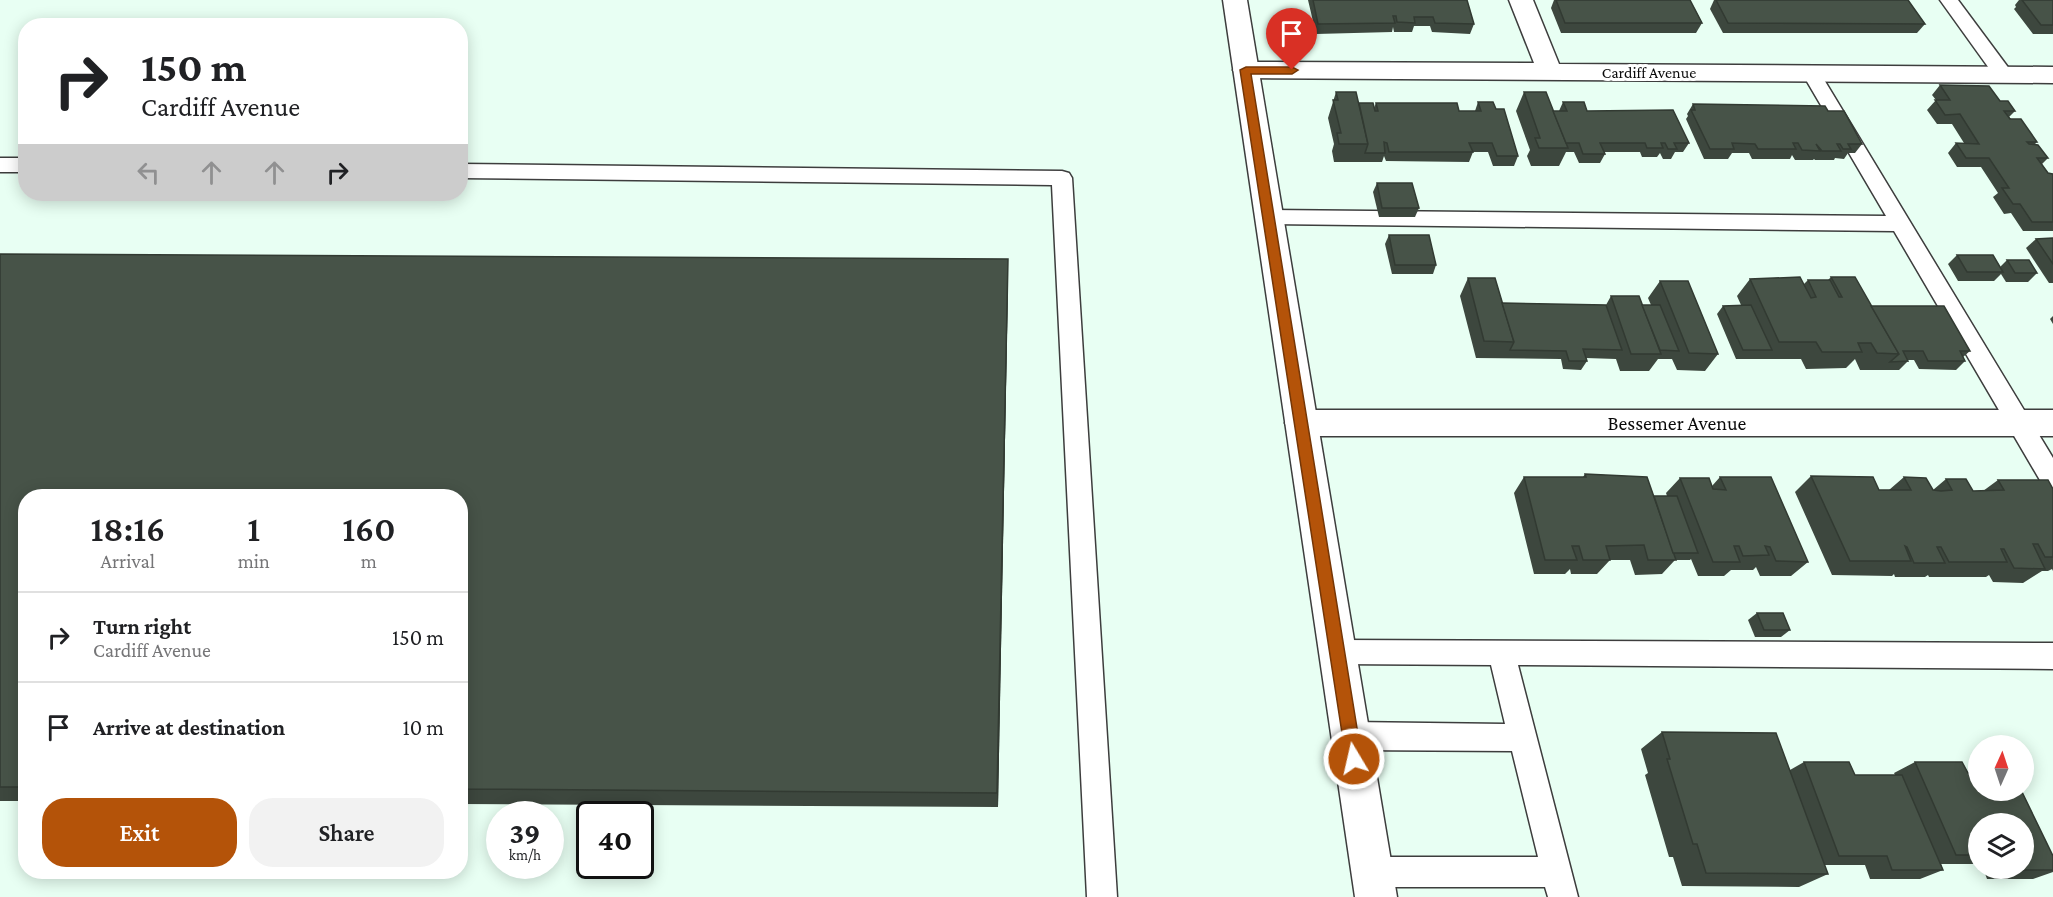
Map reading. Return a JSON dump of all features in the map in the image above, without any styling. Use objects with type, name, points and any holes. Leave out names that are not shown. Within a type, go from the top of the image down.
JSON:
[{"type":"street","points":[[1218,0],[1235,0],[1374,885]]},
{"type":"street","points":[[1521,0],[1550,72]]},
{"type":"street","name":"Cardiff Avenue","points":[[1246,70],[2003,74],[2048,81]]},
{"type":"street","name":"Bessemer Avenue","points":[[1301,423],[2053,423]]},
{"type":"lane","points":[[1949,0],[2003,74]]},
{"type":"lane","points":[[1811,73],[2053,480]]},
{"type":"lane","points":[[0,165],[18,165]]},
{"type":"lane","points":[[468,171],[1062,178],[1102,897]]},
{"type":"lane","points":[[1269,217],[1900,224]]},
{"type":"lane","points":[[1338,652],[2053,656]]},
{"type":"lane","points":[[1374,885],[1560,885],[1501,653]]},
{"type":"lane","points":[[1351,736],[1523,738]]},
{"type":"building","points":[[1313,0],[1467,0],[1474,24],[1435,23],[1433,17],[1414,17],[1415,23],[1397,22],[1396,16],[1393,16],[1395,23],[1318,24]]},
{"type":"building","points":[[1556,0],[1690,0],[1702,23],[1565,23]]},
{"type":"building","points":[[1716,0],[1908,0],[1925,24],[1728,23]]},
{"type":"building","points":[[2022,0],[2053,0],[2053,25],[2041,25]]},
{"type":"building","points":[[1940,85],[1989,86],[2000,101],[2008,101],[2015,111],[2004,111],[2010,119],[2021,119],[2037,142],[2027,142],[2038,145],[2048,158],[2037,158],[2048,173],[2053,174],[2053,222],[2032,222],[2020,204],[2013,204],[2002,188],[2009,188],[1989,158],[1966,158],[1956,143],[1979,144],[1960,114],[1945,115],[1935,100],[1950,100]]},
{"type":"building","points":[[1336,92],[1356,92],[1368,144],[1339,144],[1337,133],[1341,133],[1333,100],[1338,100]]},
{"type":"building","points":[[1524,92],[1546,92],[1568,148],[1539,148],[1535,138],[1540,138]]},
{"type":"building","points":[[1478,102],[1493,102],[1496,109],[1504,109],[1518,156],[1497,156],[1492,143],[1469,143],[1473,152],[1389,152],[1387,143],[1384,142],[1385,153],[1365,153],[1368,144],[1359,103],[1373,103],[1375,111],[1378,111],[1376,103],[1457,103],[1459,111],[1481,111]]},
{"type":"building","points":[[1563,102],[1584,102],[1587,111],[1673,110],[1689,143],[1674,143],[1677,149],[1668,149],[1665,143],[1661,143],[1663,148],[1647,148],[1645,143],[1600,143],[1605,154],[1583,154],[1579,143],[1566,143],[1553,111],[1567,111]]},
{"type":"building","points":[[1693,104],[1825,106],[1828,111],[1844,111],[1862,144],[1848,144],[1851,149],[1843,149],[1840,144],[1837,144],[1841,151],[1822,151],[1816,144],[1820,151],[1802,150],[1798,143],[1793,143],[1796,149],[1758,149],[1755,144],[1732,143],[1734,149],[1710,149],[1691,110],[1695,110]]},
{"type":"building","points":[[1377,183],[1412,183],[1419,208],[1382,208]]},
{"type":"building","points":[[1389,235],[1429,235],[1436,265],[1395,265]]},
{"type":"building","points":[[2053,238],[2053,264],[2036,239]]},
{"type":"building","points":[[0,254],[1008,259],[997,793],[468,789],[468,489],[18,489],[18,787],[0,787]]},
{"type":"building","points":[[1957,255],[1993,255],[2003,272],[1967,272]]},
{"type":"building","points":[[2007,260],[2029,260],[2037,273],[2015,273]]},
{"type":"building","points":[[1800,277],[1811,298],[1816,297],[1808,280],[1830,280],[1839,297],[1842,297],[1831,277],[1855,277],[1899,354],[1877,353],[1871,343],[1858,343],[1862,352],[1822,352],[1816,342],[1779,342],[1750,279]]},
{"type":"building","points":[[1468,278],[1495,278],[1514,342],[1484,341]]},
{"type":"building","points":[[1660,281],[1688,281],[1718,354],[1689,353]]},
{"type":"building","points":[[1611,296],[1639,296],[1661,354],[1631,354]]},
{"type":"building","points":[[1502,303],[1606,305],[1622,350],[1583,349],[1587,361],[1569,361],[1566,351],[1510,350],[1514,342]]},
{"type":"building","points":[[1642,305],[1660,305],[1679,351],[1660,350]]},
{"type":"building","points":[[1751,305],[1772,350],[1743,350],[1723,306]]},
{"type":"building","points":[[1871,306],[1944,306],[1970,351],[1960,351],[1965,361],[1928,361],[1923,351],[1903,351],[1908,361],[1890,362],[1899,354]]},
{"type":"building","points":[[1585,474],[1647,477],[1676,560],[1648,560],[1644,545],[1606,546],[1610,560],[1583,560],[1579,546],[1572,546],[1577,560],[1545,560],[1524,477],[1586,477]]},
{"type":"building","points":[[1811,476],[1873,477],[1879,490],[1911,490],[1904,477],[1926,478],[1933,490],[1941,491],[1952,490],[1946,479],[1966,479],[1973,491],[2004,490],[1998,480],[2048,480],[2053,489],[2053,557],[2045,557],[2038,544],[2033,544],[2045,569],[2014,568],[2004,549],[2001,549],[2007,562],[1949,562],[1941,547],[1937,547],[1945,563],[1914,563],[1905,546],[1911,561],[1850,561]]},
{"type":"building","points":[[1720,477],[1771,477],[1808,562],[1776,561],[1770,547],[1765,546],[1769,555],[1743,556],[1739,546],[1734,546],[1740,562],[1713,562],[1680,478],[1709,478],[1713,489],[1726,490]]},
{"type":"building","points":[[1654,496],[1677,496],[1698,553],[1673,553]]},
{"type":"building","points":[[1757,613],[1783,613],[1790,630],[1764,630]]},
{"type":"building","points":[[1662,732],[1776,733],[1828,874],[1706,873],[1697,844],[1693,844],[1667,759],[1670,759]]},
{"type":"building","points":[[1804,762],[1849,762],[1855,775],[1902,775],[1943,870],[1892,870],[1887,856],[1839,856]]},
{"type":"building","points":[[1915,762],[1962,762],[1968,773],[1968,801],[2026,801],[2032,813],[1968,813],[1968,855],[1956,855]]},
{"type":"building","points":[[2034,817],[2053,856],[2053,870],[2034,870]]},
{"type":"route","points":[[1292,70],[1246,70],[1354,759]]}]
